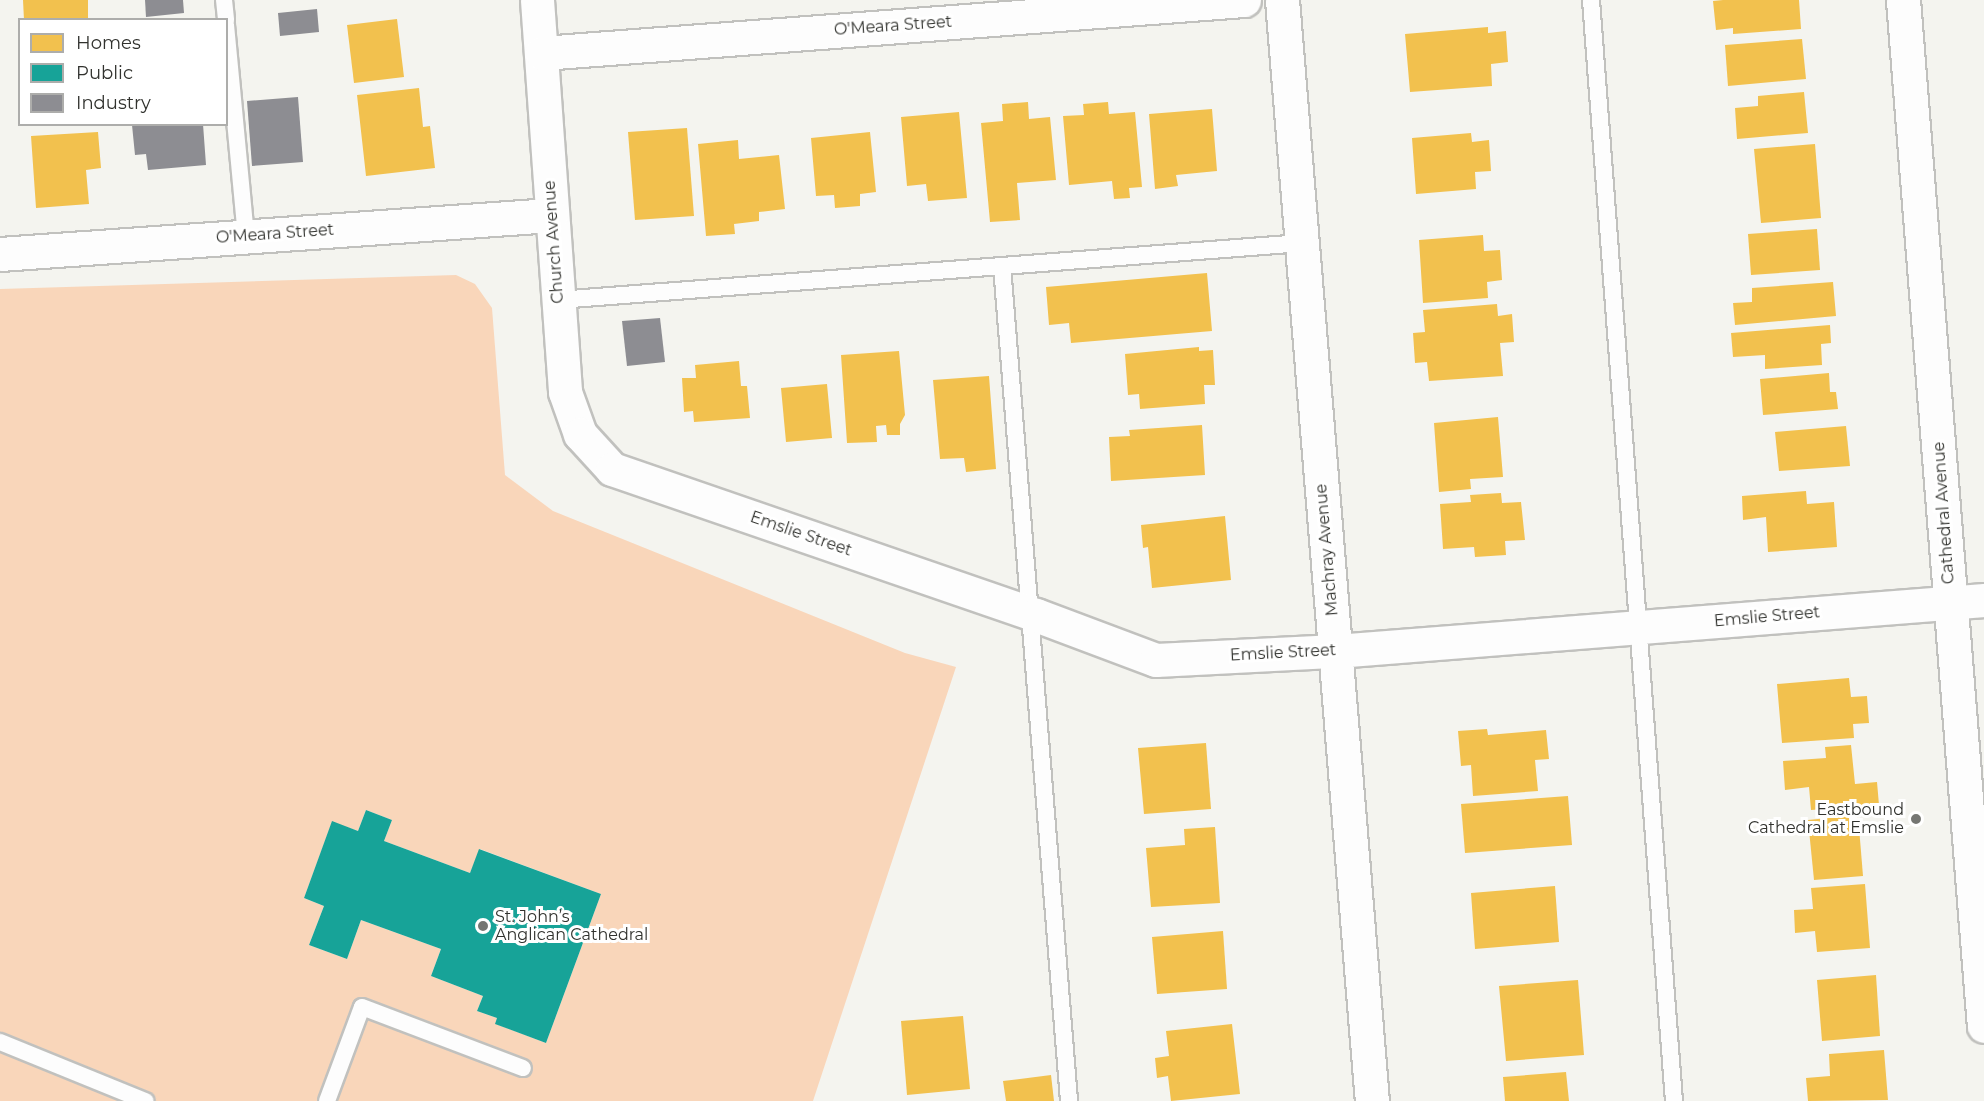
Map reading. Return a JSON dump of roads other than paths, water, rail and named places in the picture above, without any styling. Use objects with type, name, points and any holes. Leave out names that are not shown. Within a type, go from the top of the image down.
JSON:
[{"type":"street","name":"Church Avenue","points":[[537,0],[551,215],[566,392],[580,434],[612,469]]},
{"type":"street","name":"O'Meara Street","points":[[542,53],[1244,0]]},
{"type":"street","name":"Machray Avenue","points":[[1282,0],[1372,1101]]},
{"type":"street","name":"Cathedral Avenue","points":[[1903,0],[1984,1026]]},
{"type":"street","name":"O'Meara Street","points":[[0,254],[551,215]]},
{"type":"street","name":"Emslie Street","points":[[612,469],[1028,612],[1156,660],[1336,651],[1984,600]]},
{"type":"lane","points":[[224,0],[226,18]]},
{"type":"lane","points":[[1591,0],[1674,1101]]},
{"type":"lane","points":[[228,46],[246,236]]},
{"type":"lane","points":[[558,300],[1302,243]]},
{"type":"lane","points":[[1002,266],[1069,1101]]},
{"type":"lane","points":[[327,1101],[362,1007],[523,1068]]},
{"type":"lane","points":[[0,1042],[145,1101]]},
{"type":"place","name":"Eastbound Cathedral at Emslie","points":[[1916,819]]},
{"type":"place","name":"St. John’s Anglican Cathedral","points":[[483,926]]}]
